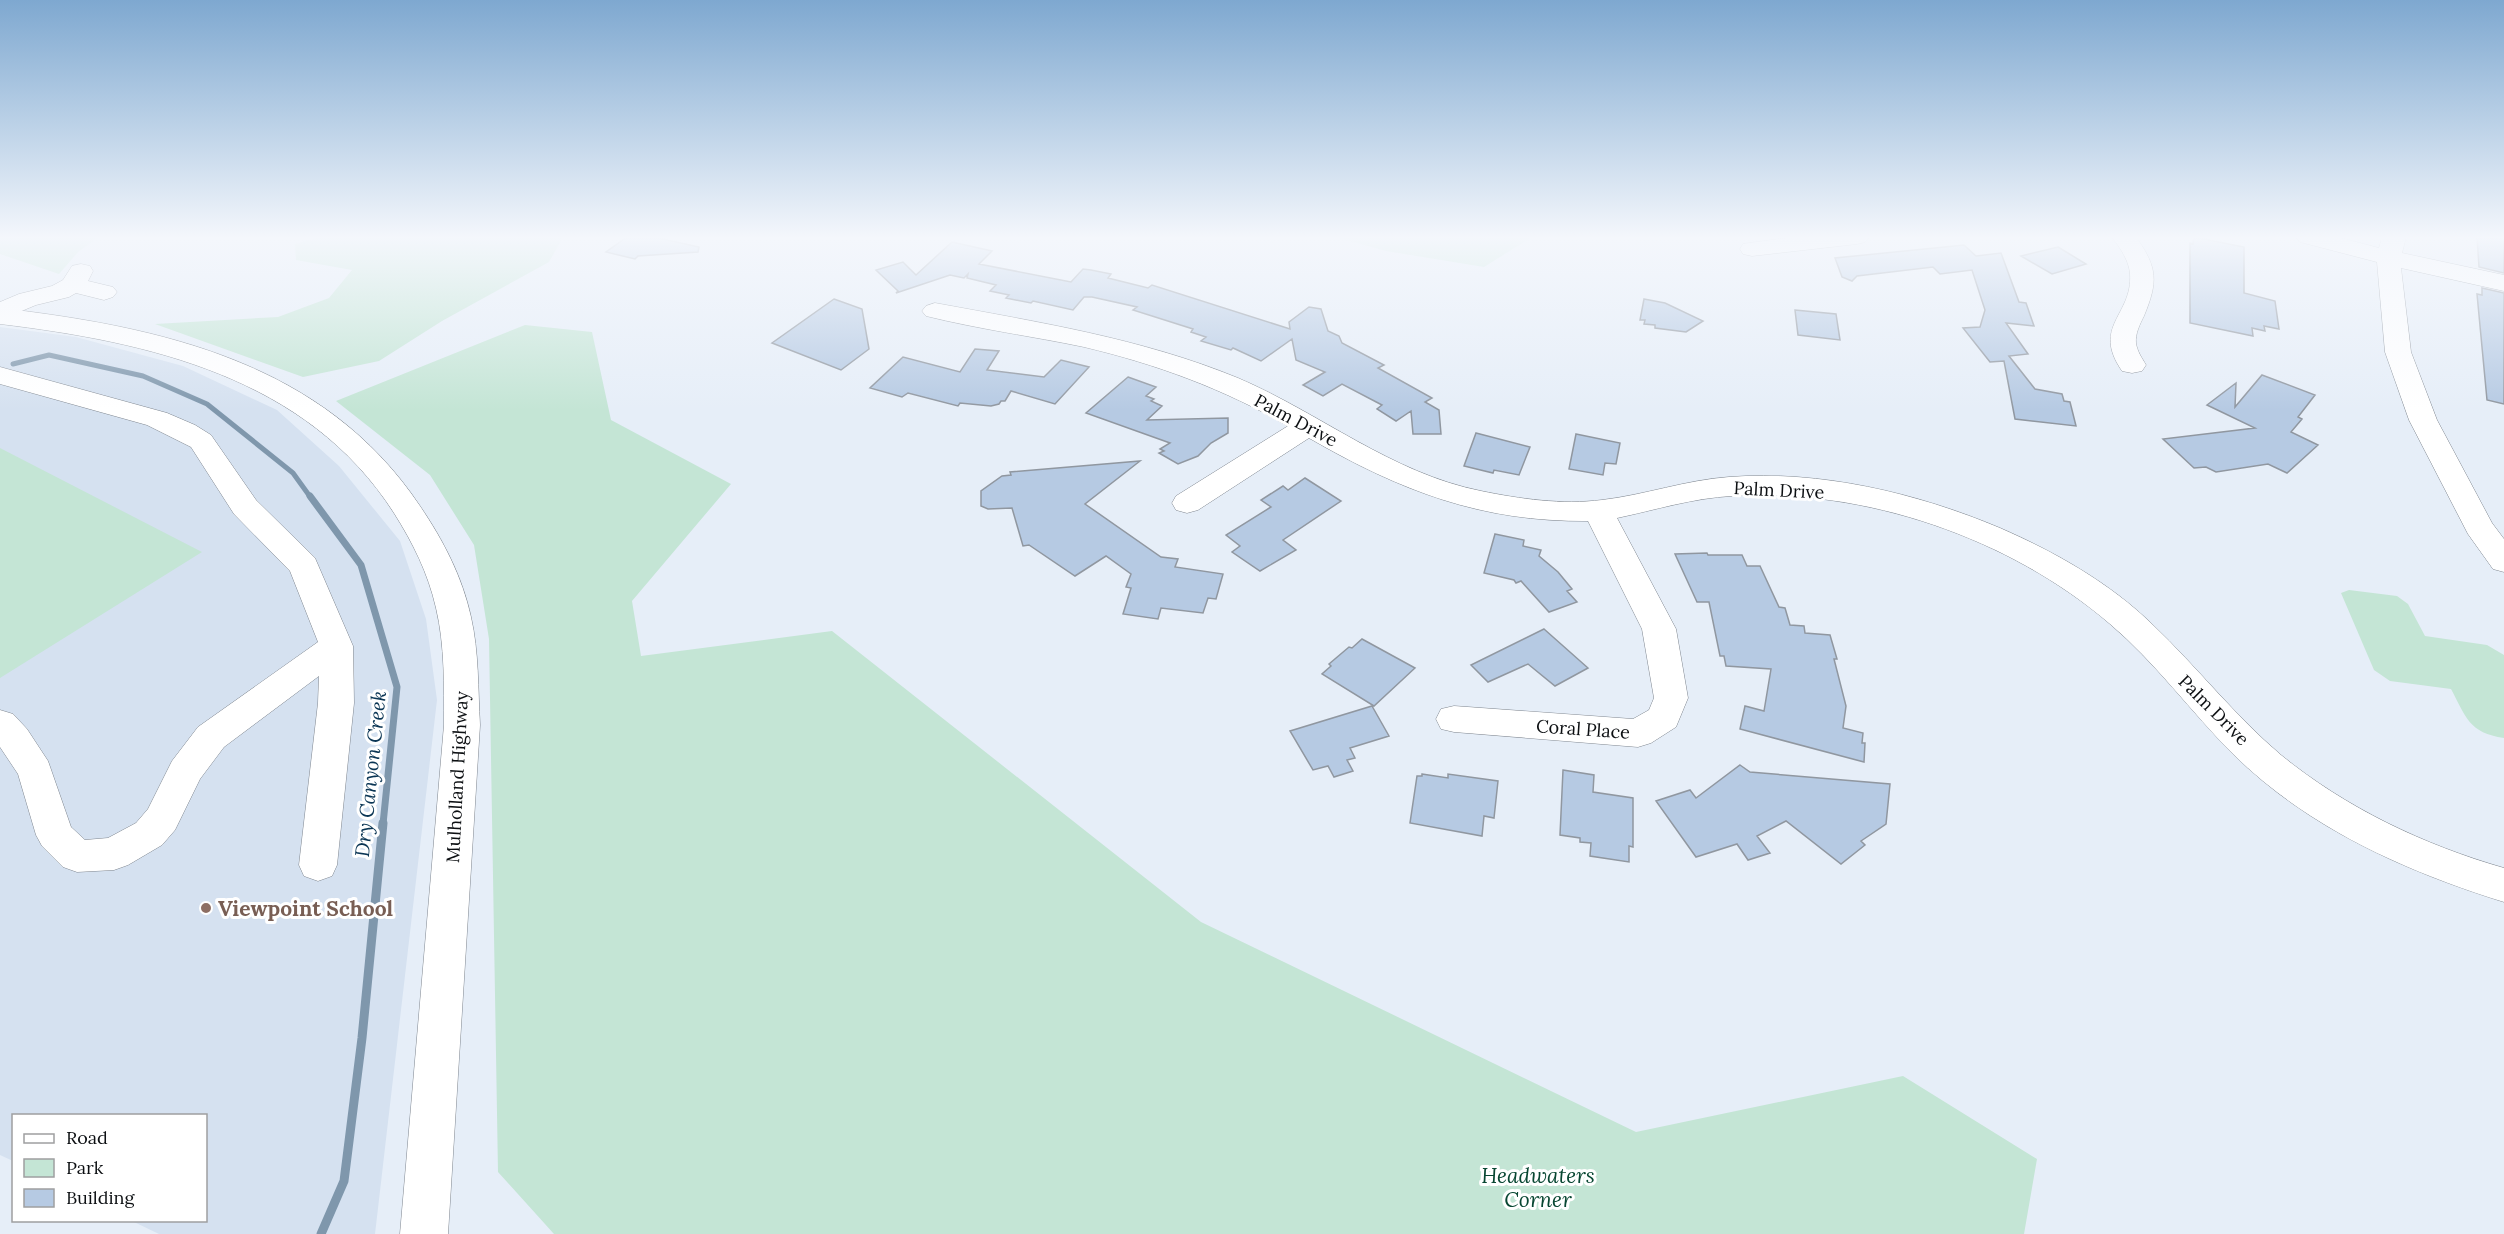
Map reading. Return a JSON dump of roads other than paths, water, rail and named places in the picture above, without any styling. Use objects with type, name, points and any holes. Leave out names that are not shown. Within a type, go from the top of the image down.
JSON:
[{"type":"street","points":[[0,314],[28,299],[48,295]]},
{"type":"street","points":[[2132,365],[2123,343],[2125,328],[2140,295]]},
{"type":"street","points":[[2391,295],[2398,352],[2423,420],[2479,527],[2504,561]]},
{"type":"street","name":"Palm Drive","points":[[935,311],[1118,346],[1230,385],[1309,426],[1395,475],[1465,498],[1550,510],[1598,511],[1731,486],[1808,488],[1894,504],[1983,533],[2063,572],[2136,629],[2229,727],[2285,778],[2364,829],[2429,860],[2504,885]]},
{"type":"street","name":"Mulholland Highway","points":[[0,314],[141,339],[191,352],[282,391],[324,417],[357,446],[387,479],[412,513],[432,550],[446,588],[457,630],[462,725],[424,1234]]},
{"type":"street","points":[[0,375],[157,419],[201,441],[245,507],[304,566],[336,646],[336,703],[318,864]]},
{"type":"street","points":[[1187,502],[1309,426]]},
{"type":"street","name":"Coral Place","points":[[1454,719],[1638,733],[1663,718],[1671,698],[1659,629],[1598,511]]},
{"type":"street","points":[[0,724],[14,738],[35,771],[55,835],[76,856],[114,854],[149,834],[162,819],[185,771],[211,737],[336,646]]},
{"type":"waterway","name":"Dry Canyon Creek","points":[[13,364],[49,355],[143,376],[207,404],[293,473],[311,498]]},
{"type":"waterway","name":"Dry Canyon Creek","points":[[310,496],[361,565],[397,687],[383,824]]},
{"type":"waterway","name":"Dry Canyon Creek","points":[[321,1234],[344,1181],[362,1038],[383,823]]},
{"type":"place","name":"Viewpoint School","points":[[206,908]]},
{"type":"park label","name":"Headwaters Corner","points":[[1538,1187]]}]
